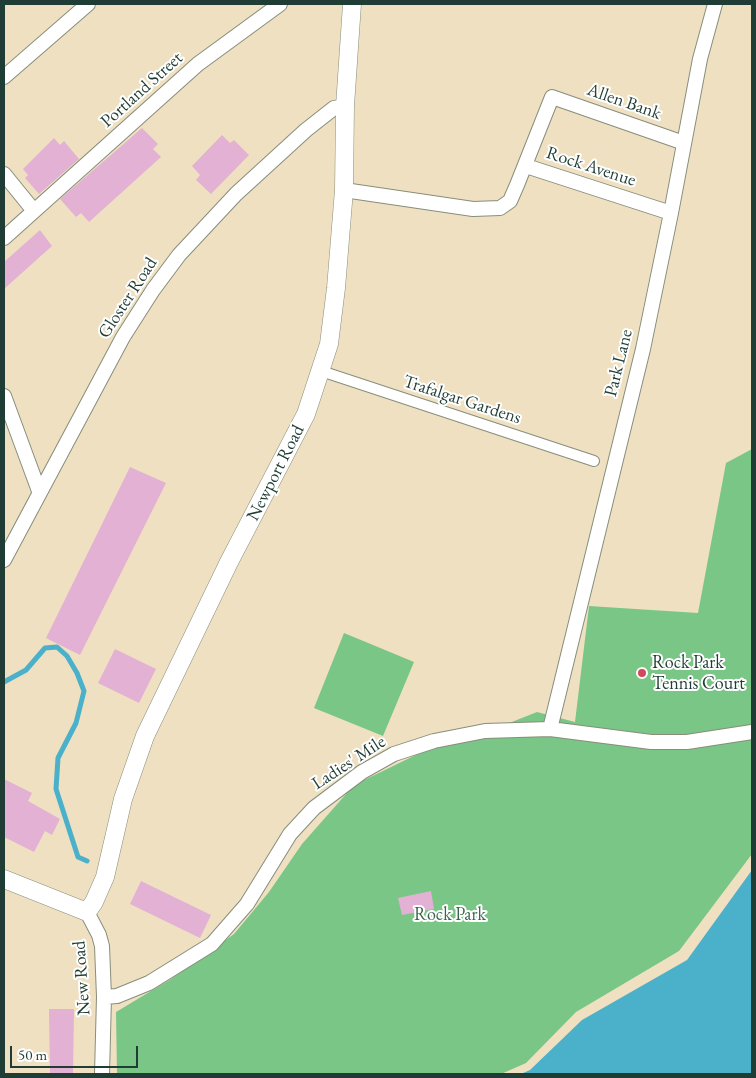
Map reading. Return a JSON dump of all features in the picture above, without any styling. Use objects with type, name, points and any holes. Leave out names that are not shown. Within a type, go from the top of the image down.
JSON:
[{"type":"street","points":[[5,74],[88,4]]},
{"type":"street","name":"Portland Street","points":[[4,238],[198,64],[280,4]]},
{"type":"street","name":"Newport Road","points":[[87,912],[105,877],[123,799],[146,736],[225,570],[306,414],[329,344],[344,190],[344,106],[352,4]]},
{"type":"street","name":"Park Lane","points":[[550,729],[643,349],[672,213],[700,59],[715,4]]},
{"type":"street","name":"Allen Bank","points":[[526,166],[552,98],[684,143]]},
{"type":"street","name":"Gloster Road","points":[[4,560],[39,491],[123,337],[153,290],[179,255],[236,194],[306,130],[334,108],[344,106]]},
{"type":"street","name":"Rock Avenue","points":[[344,190],[473,209],[500,208],[510,202],[526,166],[672,213]]},
{"type":"street","points":[[4,174],[34,211]]},
{"type":"street","name":"Trafalgar Gardens","points":[[320,371],[594,461]]},
{"type":"street","points":[[4,396],[39,491]]},
{"type":"street","name":"Ladies' Mile","points":[[104,997],[117,996],[149,983],[212,944],[247,904],[290,834],[314,808],[362,772],[394,754],[434,741],[485,731],[550,729],[651,742],[687,742],[752,732]]},
{"type":"street","points":[[4,879],[87,912]]},
{"type":"street","name":"New Road","points":[[87,912],[99,934],[102,946],[104,997],[102,1074]]},
{"type":"green space","name":"Rock Park","points":[[752,449],[752,854],[679,951],[576,1012],[526,1063],[501,1074],[117,1074],[116,1012],[171,979],[234,934],[269,892],[302,844],[354,785],[424,751],[484,733],[537,712],[575,722],[589,606],[698,613],[726,463]]},
{"type":"green space","points":[[344,633],[414,662],[383,736],[314,708]]},
{"type":"water","points":[[752,870],[752,1074],[521,1074],[530,1070],[582,1020],[687,960]]},
{"type":"building","points":[[142,128],[158,144],[153,149],[161,157],[89,222],[81,213],[76,217],[60,199]]},
{"type":"building","points":[[222,135],[230,143],[234,140],[249,155],[211,194],[196,180],[200,175],[192,166]]},
{"type":"building","points":[[54,138],[60,145],[64,141],[79,159],[39,194],[25,178],[28,175],[23,169]]},
{"type":"building","points":[[40,230],[52,246],[4,289],[4,262]]},
{"type":"building","points":[[130,467],[166,483],[80,655],[46,638]]},
{"type":"building","points":[[115,649],[156,669],[139,703],[98,683]]},
{"type":"building","points":[[4,779],[32,793],[28,801],[60,819],[52,835],[45,831],[34,852],[4,837]]},
{"type":"building","points":[[141,881],[211,915],[200,938],[130,904]]},
{"type":"building","points":[[431,891],[434,909],[402,915],[398,898]]},
{"type":"building","points":[[49,1009],[74,1009],[73,1074],[50,1074]]},
{"type":"waterway","points":[[4,682],[26,670],[45,648],[57,647],[67,656],[77,673],[84,691],[76,723],[58,758],[56,789],[78,857],[87,861]]},
{"type":"place","name":"Rock Park Tennis Court","points":[[642,673]]}]
